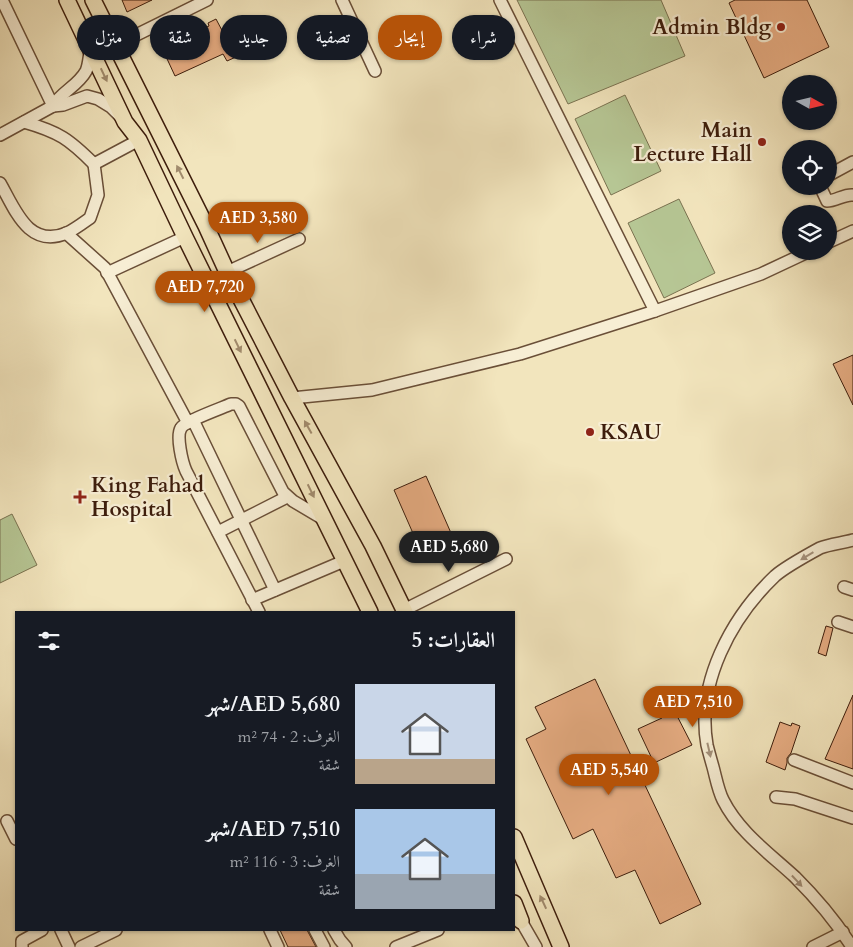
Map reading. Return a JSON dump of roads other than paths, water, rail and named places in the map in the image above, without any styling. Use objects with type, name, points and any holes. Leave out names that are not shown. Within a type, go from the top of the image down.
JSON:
[{"type":"main road","points":[[67,0],[77,20]]},
{"type":"main road","points":[[94,0],[101,15]]},
{"type":"main road","points":[[96,60],[125,122],[139,140],[184,237],[369,611]]},
{"type":"main road","points":[[123,60],[227,272],[292,398],[373,546],[405,611]]},
{"type":"main road","points":[[184,237],[206,226]]},
{"type":"main road","points":[[515,839],[562,947]]},
{"type":"street","points":[[2,0],[53,106]]},
{"type":"street","points":[[140,34],[207,0]]},
{"type":"street","points":[[342,0],[375,71]]},
{"type":"street","points":[[500,0],[656,311]]},
{"type":"street","points":[[53,106],[58,98],[72,87],[87,70],[88,60]]},
{"type":"street","points":[[1,133],[53,106],[63,105],[87,96],[98,99],[111,107],[125,122]]},
{"type":"street","points":[[0,183],[16,214],[34,233],[44,237],[66,233],[90,218],[98,195],[94,164],[63,136],[24,122]]},
{"type":"street","points":[[94,164],[139,140]]},
{"type":"street","points":[[837,171],[853,162]]},
{"type":"street","points":[[824,195],[827,201],[832,201],[848,194],[853,195]]},
{"type":"street","points":[[837,238],[853,231]]},
{"type":"street","points":[[66,233],[105,268],[190,421],[275,590]]},
{"type":"street","points":[[107,273],[184,237]]},
{"type":"street","points":[[227,272],[299,239]]},
{"type":"street","points":[[292,398],[372,390],[520,354],[656,311],[761,274],[791,260]]},
{"type":"street","points":[[258,611],[186,471],[182,460],[179,433],[183,425],[231,404],[239,406],[283,492],[287,497],[325,520]]},
{"type":"street","points":[[218,532],[287,497]]},
{"type":"street","points":[[852,947],[843,932],[796,878],[737,822],[723,799],[714,773],[707,744],[706,716],[710,684],[718,657],[730,631],[745,610],[776,575],[821,548],[853,540]]},
{"type":"street","points":[[405,611],[506,558]]},
{"type":"street","points":[[252,600],[344,561]]},
{"type":"street","points":[[838,622],[853,627]]},
{"type":"street","points":[[794,760],[853,783]]},
{"type":"street","points":[[776,798],[795,799],[853,818]]},
{"type":"street","points":[[7,821],[15,838]]},
{"type":"street","points":[[517,919],[536,947]]},
{"type":"street","points":[[22,947],[22,941],[40,931]]},
{"type":"street","points":[[61,931],[66,946]]},
{"type":"street","points":[[81,947],[114,931]]},
{"type":"street","points":[[270,931],[278,947]]},
{"type":"street","points":[[316,931],[324,947]]},
{"type":"street","points":[[335,931],[346,947]]},
{"type":"street","points":[[396,947],[436,931]]},
{"type":"street","points":[[813,947],[843,932]]},
{"type":"place","name":"Admin Bldg","points":[[781,27]]},
{"type":"place","name":"Main Lecture Hall","points":[[762,142]]},
{"type":"place","name":"KSAU","points":[[590,432]]},
{"type":"place","name":"King Fahad Hospital","points":[[80,497]]}]
